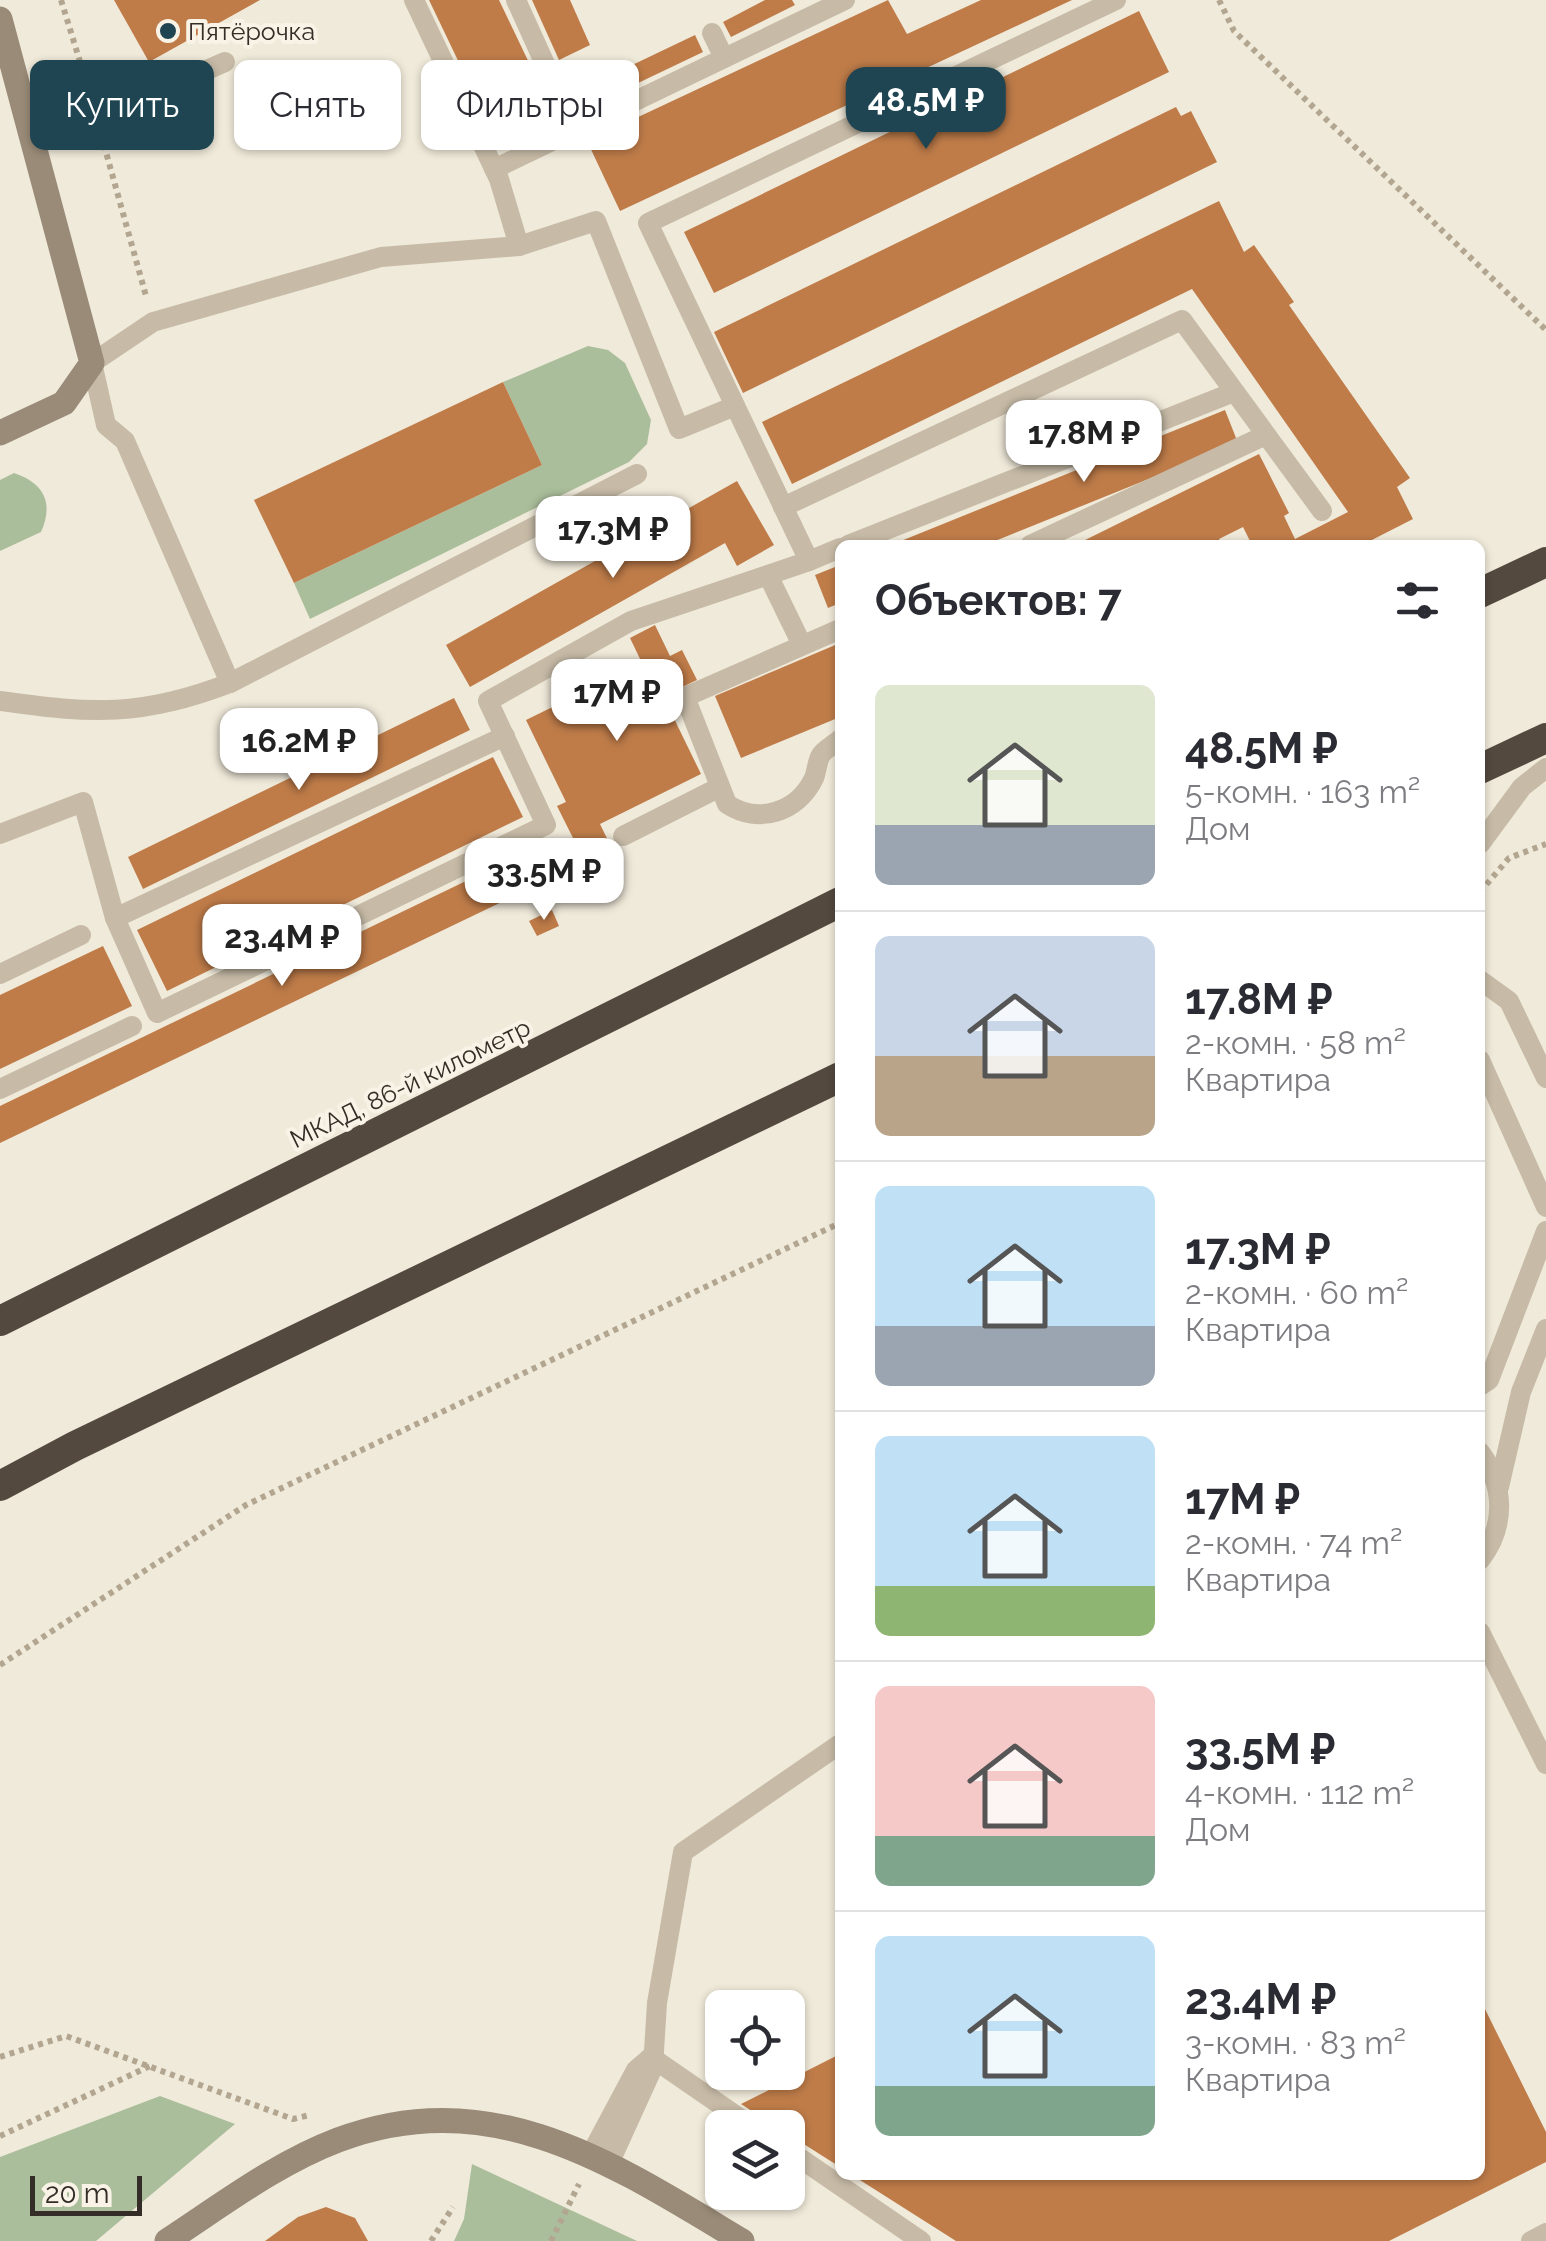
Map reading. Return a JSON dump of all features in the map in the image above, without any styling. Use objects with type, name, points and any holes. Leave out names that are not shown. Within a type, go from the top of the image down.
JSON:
[{"type":"highway","points":[[1485,592],[1546,562]]},
{"type":"highway","points":[[1485,768],[1546,738]]},
{"type":"highway","name":"МКАД, 86-й километр","points":[[3,1319],[835,904]]},
{"type":"highway","points":[[0,1486],[75,1446],[835,1080]]},
{"type":"street","points":[[0,19],[30,134]]},
{"type":"street","points":[[0,434],[64,403],[92,363],[34,150]]},
{"type":"street","points":[[168,2241],[337,2140],[396,2123],[463,2118],[495,2123],[599,2162],[742,2241]]},
{"type":"lane","points":[[414,0],[494,168],[519,246]]},
{"type":"lane","points":[[516,0],[544,60]]},
{"type":"lane","points":[[639,99],[818,6],[845,0]]},
{"type":"lane","points":[[809,560],[648,223],[1116,0]]},
{"type":"lane","points":[[712,33],[724,58]]},
{"type":"lane","points":[[214,67],[225,62]]},
{"type":"lane","points":[[494,168],[532,150]]},
{"type":"lane","points":[[230,683],[125,441],[106,426],[92,363],[153,322],[380,257],[519,246],[596,221],[679,429],[735,406]]},
{"type":"lane","points":[[783,507],[1182,320],[1322,511]]},
{"type":"lane","points":[[861,540],[1234,392]]},
{"type":"lane","points":[[1041,540],[1266,436]]},
{"type":"lane","points":[[0,700],[136,712],[178,703],[230,683],[637,474]]},
{"type":"lane","points":[[0,834],[83,802],[115,918],[156,1012],[546,825],[488,701],[631,620],[835,550]]},
{"type":"lane","points":[[768,575],[802,645]]},
{"type":"lane","points":[[835,630],[684,696],[727,804],[740,813],[766,816],[794,803],[814,779],[821,755],[835,743]]},
{"type":"lane","points":[[115,918],[504,736]]},
{"type":"lane","points":[[1485,837],[1522,787],[1546,768]]},
{"type":"lane","points":[[624,836],[720,787]]},
{"type":"lane","points":[[0,974],[81,935]]},
{"type":"lane","points":[[1485,984],[1509,1001],[1546,1078]]},
{"type":"lane","points":[[0,1089],[132,1026]]},
{"type":"lane","points":[[1485,1071],[1546,1207]]},
{"type":"lane","points":[[1485,1383],[1546,1231]]},
{"type":"lane","points":[[1485,1551],[1499,1524],[1499,1487],[1521,1392],[1546,1329]]},
{"type":"lane","points":[[1485,1461],[1499,1487]]},
{"type":"lane","points":[[1485,1642],[1546,1764]]},
{"type":"lane","points":[[599,2162],[649,2078],[683,1852],[835,1747]]},
{"type":"lane","points":[[651,2058],[728,2110]]},
{"type":"lane","points":[[805,2162],[920,2241]]},
{"type":"lane","points":[[1531,2241],[1546,2233]]},
{"type":"path","points":[[61,0],[79,60]]},
{"type":"path","points":[[1219,0],[1234,31],[1546,330]]},
{"type":"path","points":[[106,150],[153,322]]},
{"type":"path","points":[[1485,886],[1509,858],[1546,844]]},
{"type":"path","points":[[0,1665],[246,1505],[835,1225]]},
{"type":"path","points":[[0,2057],[66,2036],[293,2119],[312,2115]]},
{"type":"path","points":[[0,2136],[151,2066]]},
{"type":"path","points":[[551,2241],[599,2162]]},
{"type":"path","points":[[431,2241],[453,2207]]},
{"type":"green space","points":[[588,346],[608,350],[625,363],[651,420],[647,444],[629,462],[310,619],[294,583],[542,465],[503,382]]},
{"type":"green space","points":[[14,473],[33,482],[44,495],[45,522],[41,532],[0,551],[0,480]]},
{"type":"green space","points":[[160,2096],[235,2124],[96,2241],[0,2241],[0,2157]]},
{"type":"green space","points":[[472,2164],[637,2241],[454,2241],[464,2219]]},
{"type":"building","name":"Пятёрочка","points":[[114,0],[260,0],[153,60],[148,60]]},
{"type":"building","points":[[429,0],[499,0],[528,60],[458,60]]},
{"type":"building","points":[[532,0],[570,0],[590,45],[559,60]]},
{"type":"building","points":[[765,0],[792,0],[795,5],[731,37],[723,22]]},
{"type":"building","points":[[888,0],[907,34],[981,0],[1072,0],[620,211],[591,150],[639,150],[639,117]]},
{"type":"building","points":[[1139,11],[1169,72],[714,293],[684,232]]},
{"type":"building","points":[[695,35],[703,52],[639,83],[639,62]]},
{"type":"building","points":[[1176,107],[1181,116],[1191,111],[1217,162],[743,393],[714,332]]},
{"type":"building","points":[[1219,201],[1244,252],[1254,245],[1294,302],[1289,305],[1410,478],[1397,487],[1413,519],[1372,540],[1250,540],[1243,527],[1220,540],[1085,540],[1259,454],[1289,513],[1284,516],[1295,539],[1348,512],[1192,289],[792,484],[762,422]]},
{"type":"building","points":[[503,382],[542,465],[294,583],[254,500]]},
{"type":"building","points":[[1225,410],[1238,443],[997,540],[903,540]]},
{"type":"building","points":[[737,481],[774,545],[737,566],[725,543],[470,687],[446,645]]},
{"type":"building","points":[[835,567],[835,605],[828,608],[815,575]]},
{"type":"building","points":[[655,625],[670,656],[682,650],[697,680],[663,696],[701,774],[600,824],[614,853],[587,866],[557,806],[566,802],[526,720],[642,663],[630,638]]},
{"type":"building","points":[[835,645],[835,719],[741,758],[715,696]]},
{"type":"building","points":[[454,698],[470,730],[143,889],[128,857]]},
{"type":"building","points":[[493,757],[523,817],[167,991],[137,930]]},
{"type":"building","points":[[553,839],[568,870],[0,1143],[0,1106]]},
{"type":"building","points":[[552,910],[559,926],[537,936],[529,921]]},
{"type":"building","points":[[103,946],[132,1006],[0,1069],[0,995]]},
{"type":"building","points":[[1485,2009],[1546,2132],[1546,2162],[1389,2241],[956,2241],[860,2180],[1485,2180]]},
{"type":"building","points":[[835,2057],[835,2164],[805,2145],[805,2110],[750,2110],[741,2104],[769,2090],[805,2090],[805,2072]]},
{"type":"building","points":[[326,2207],[355,2218],[368,2241],[265,2241],[298,2217]]},
{"type":"place","name":"Пятёрочка","points":[[168,31]]}]
